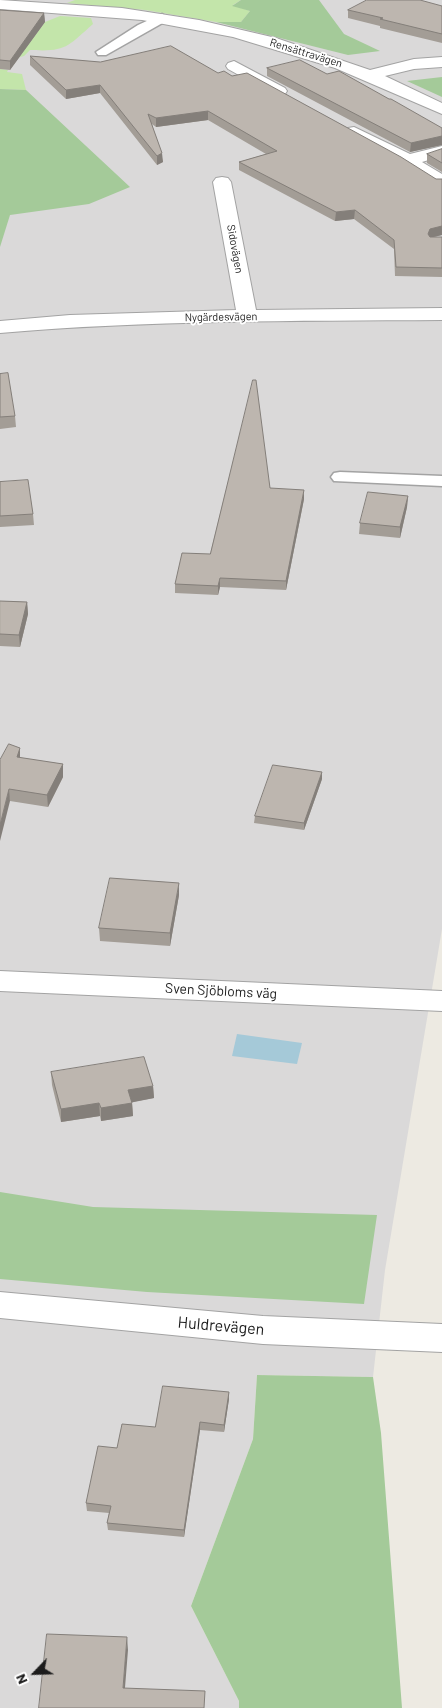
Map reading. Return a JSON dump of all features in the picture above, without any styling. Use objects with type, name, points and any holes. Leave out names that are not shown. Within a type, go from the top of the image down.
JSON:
[{"type":"street","name":"Rensättravägen","points":[[0,4],[162,18],[286,47],[347,65],[397,86],[442,109]]},
{"type":"street","points":[[370,75],[414,64],[442,62]]},
{"type":"street","points":[[234,66],[295,100]]},
{"type":"street","points":[[338,123],[408,160],[442,182]]},
{"type":"street","points":[[408,160],[442,151]]},
{"type":"street","name":"Sidovägen","points":[[222,182],[247,316]]},
{"type":"street","name":"Nygärdesvägen","points":[[0,327],[70,321],[247,316],[442,314]]},
{"type":"street","name":"Sven Sjöbloms väg","points":[[0,981],[442,1001]]},
{"type":"street","name":"Huldrevägen","points":[[0,1305],[263,1330],[442,1338]]},
{"type":"lane","points":[[102,52],[162,18]]},
{"type":"lane","points":[[340,477],[442,481]]},
{"type":"shaded area","points":[[0,0],[442,0],[442,929],[385,1270],[373,1377],[257,1375],[253,1439],[191,1606],[239,1701],[239,1708],[0,1708]]},
{"type":"green space","points":[[75,0],[241,0],[233,5],[250,11],[241,22],[216,22],[145,10],[67,3]]},
{"type":"green space","points":[[241,0],[319,0],[344,34],[380,51],[348,55],[216,22],[241,22],[250,11],[232,6]]},
{"type":"green space","points":[[60,16],[91,18],[93,24],[71,43],[59,49],[30,50],[24,56],[17,58],[0,31],[36,34],[45,22]]},
{"type":"green space","points":[[0,69],[22,74],[26,90],[0,89]]},
{"type":"green space","points":[[442,77],[442,97],[407,81]]},
{"type":"green space","points":[[0,89],[26,90],[130,187],[89,204],[10,215],[0,247]]},
{"type":"green space","points":[[0,1192],[93,1207],[377,1215],[364,1304],[147,1292],[0,1279]]},
{"type":"green space","points":[[257,1375],[373,1377],[381,1433],[402,1708],[239,1708],[239,1701],[191,1606],[253,1439]]},
{"type":"water","points":[[237,1034],[302,1043],[297,1064],[232,1056]]},
{"type":"building","points":[[367,0],[420,0],[442,6],[442,34],[348,10]]},
{"type":"building","points":[[0,10],[44,13],[10,61],[0,60]]},
{"type":"building","points":[[171,46],[218,73],[224,71],[232,76],[247,73],[401,157],[436,179],[442,179],[442,226],[430,229],[428,234],[430,237],[442,237],[442,268],[396,267],[394,240],[355,210],[336,212],[239,162],[277,151],[208,111],[156,118],[148,114],[162,153],[157,156],[100,85],[66,90],[30,56],[100,62]]},
{"type":"building","points":[[300,60],[327,74],[339,71],[442,128],[442,136],[411,143],[267,68]]},
{"type":"building","points":[[442,149],[442,163],[427,154]]},
{"type":"building","points":[[8,373],[15,416],[0,417],[0,374]]},
{"type":"building","points":[[253,380],[256,380],[270,488],[304,490],[286,581],[220,578],[218,586],[175,584],[182,553],[210,554]]},
{"type":"building","points":[[28,480],[33,514],[0,516],[0,482]]},
{"type":"building","points":[[368,492],[408,496],[400,527],[360,523]]},
{"type":"building","points":[[0,601],[27,602],[19,635],[0,634]]},
{"type":"building","points":[[9,744],[20,748],[17,757],[63,764],[47,795],[9,789],[0,825],[0,760]]},
{"type":"building","points":[[273,765],[322,772],[304,823],[255,816]]},
{"type":"building","points":[[110,878],[179,883],[170,933],[99,928]]},
{"type":"building","points":[[144,1057],[153,1086],[128,1090],[132,1103],[101,1108],[99,1103],[61,1109],[51,1072]]},
{"type":"building","points":[[163,1386],[229,1392],[224,1425],[200,1422],[184,1530],[107,1523],[111,1506],[86,1503],[98,1446],[117,1448],[122,1424],[155,1427]]},
{"type":"building","points":[[47,1634],[127,1637],[123,1688],[205,1691],[204,1708],[39,1708]]}]
